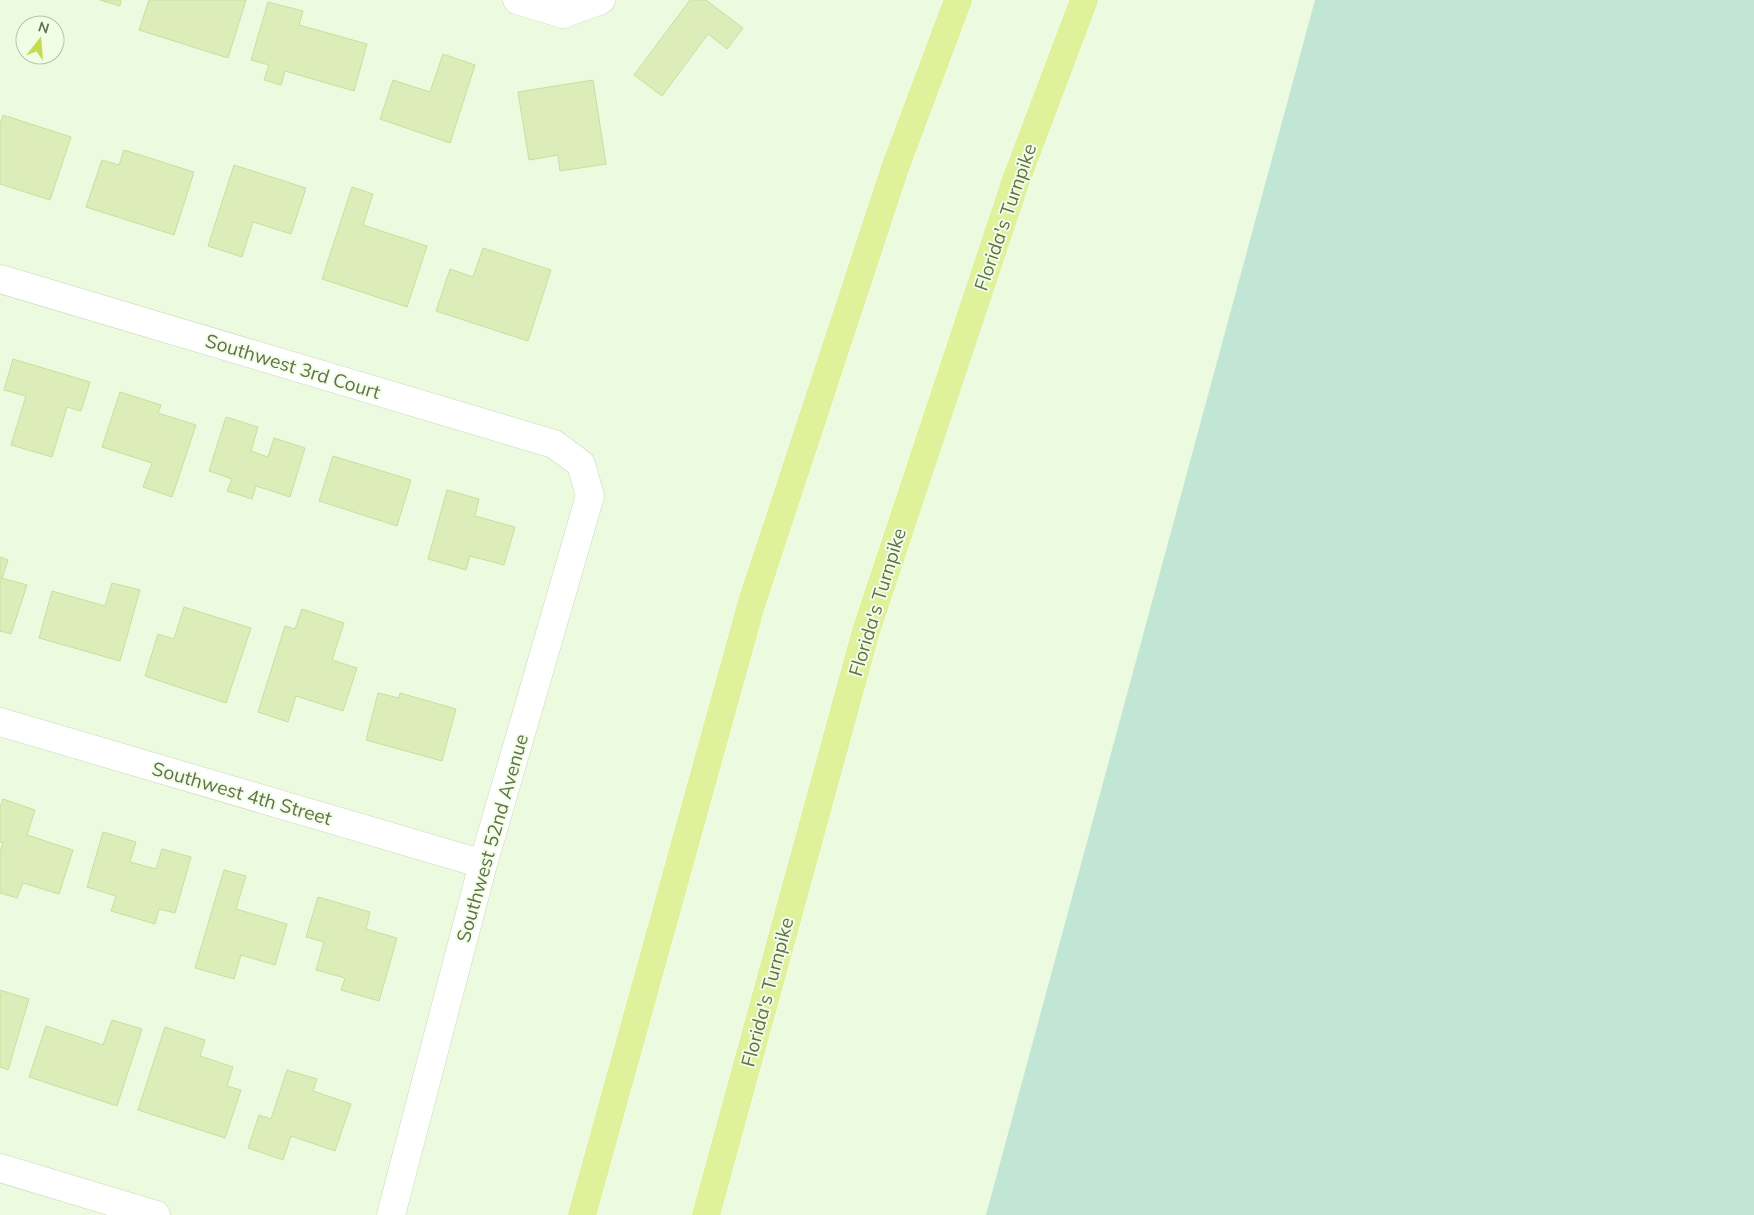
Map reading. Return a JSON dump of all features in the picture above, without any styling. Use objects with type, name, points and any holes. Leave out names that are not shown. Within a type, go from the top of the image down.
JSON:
[{"type":"highway","points":[[582,1215],[752,602],[895,168],[958,0]]},
{"type":"highway","name":"Florida's Turnpike","points":[[706,1215],[866,631],[1016,180],[1084,0]]},
{"type":"street","points":[[517,0],[563,14],[601,1]]},
{"type":"street","name":"Southwest 3rd Court","points":[[0,279],[554,444],[581,464]]},
{"type":"street","name":"Southwest 52nd Avenue","points":[[391,1215],[483,864],[590,496],[581,464]]},
{"type":"street","name":"Southwest 4th Street","points":[[0,722],[483,864]]},
{"type":"street","points":[[0,1168],[156,1215]]},
{"type":"green space","points":[[1315,0],[1754,0],[1754,1215],[986,1215]]},
{"type":"building","points":[[100,0],[121,0],[120,6]]},
{"type":"building","points":[[149,0],[246,0],[228,58],[139,30]]},
{"type":"building","points":[[690,0],[706,0],[743,28],[727,49],[708,34],[662,96],[634,75]]},
{"type":"building","points":[[268,2],[303,11],[299,25],[367,44],[354,91],[285,71],[281,85],[264,80],[269,65],[251,60]]},
{"type":"building","points":[[443,54],[475,65],[450,143],[380,119],[393,80],[430,92]]},
{"type":"building","points":[[593,80],[606,164],[560,171],[558,155],[529,160],[518,92]]},
{"type":"building","points":[[3,115],[71,137],[50,200],[0,184],[0,125]]},
{"type":"building","points":[[124,150],[194,172],[174,235],[86,207],[102,160],[119,165]]},
{"type":"building","points":[[234,165],[306,188],[291,234],[253,222],[242,257],[208,246]]},
{"type":"building","points":[[352,187],[373,194],[363,225],[427,246],[407,307],[322,279]]},
{"type":"building","points":[[483,248],[551,270],[528,341],[436,311],[450,269],[473,277]]},
{"type":"building","points":[[13,359],[90,382],[81,411],[67,407],[52,457],[11,445],[26,396],[4,390]]},
{"type":"building","points":[[120,392],[161,405],[158,413],[196,425],[172,497],[143,487],[152,463],[102,447]]},
{"type":"building","points":[[226,417],[258,427],[251,451],[268,457],[274,438],[305,448],[290,497],[256,486],[252,499],[227,491],[232,479],[209,471]]},
{"type":"building","points":[[333,456],[411,480],[397,526],[319,501]]},
{"type":"building","points":[[447,490],[479,499],[475,516],[515,527],[504,565],[470,556],[466,570],[428,559]]},
{"type":"building","points":[[0,557],[8,560],[2,578],[27,585],[11,634],[0,631]]},
{"type":"building","points":[[112,583],[140,590],[120,661],[39,638],[52,591],[105,606]]},
{"type":"building","points":[[184,607],[251,628],[226,703],[145,676],[158,634],[174,639]]},
{"type":"building","points":[[302,609],[344,623],[332,660],[357,668],[343,711],[296,696],[288,722],[258,712],[285,626],[295,629]]},
{"type":"building","points":[[378,693],[399,698],[400,693],[456,709],[442,761],[366,740]]},
{"type":"building","points":[[3,799],[35,810],[27,835],[73,850],[59,894],[23,883],[17,898],[0,893],[0,853],[3,843],[0,842],[0,807]]},
{"type":"building","points":[[103,832],[136,842],[130,862],[156,869],[162,849],[191,857],[175,913],[159,909],[155,924],[111,911],[116,896],[87,887]]},
{"type":"building","points":[[224,870],[246,876],[236,909],[287,924],[275,965],[241,955],[234,979],[195,968]]},
{"type":"building","points":[[318,897],[370,912],[366,929],[397,938],[379,1001],[341,990],[345,978],[316,970],[324,942],[306,937]]},
{"type":"building","points":[[0,990],[29,999],[8,1070],[0,1067]]},
{"type":"building","points":[[112,1020],[142,1029],[117,1106],[29,1077],[46,1026],[103,1045]]},
{"type":"building","points":[[165,1027],[205,1040],[200,1056],[233,1067],[227,1086],[241,1090],[225,1138],[138,1110]]},
{"type":"building","points":[[287,1070],[317,1079],[313,1091],[351,1104],[335,1151],[291,1136],[283,1160],[248,1148],[259,1115],[271,1119]]}]
